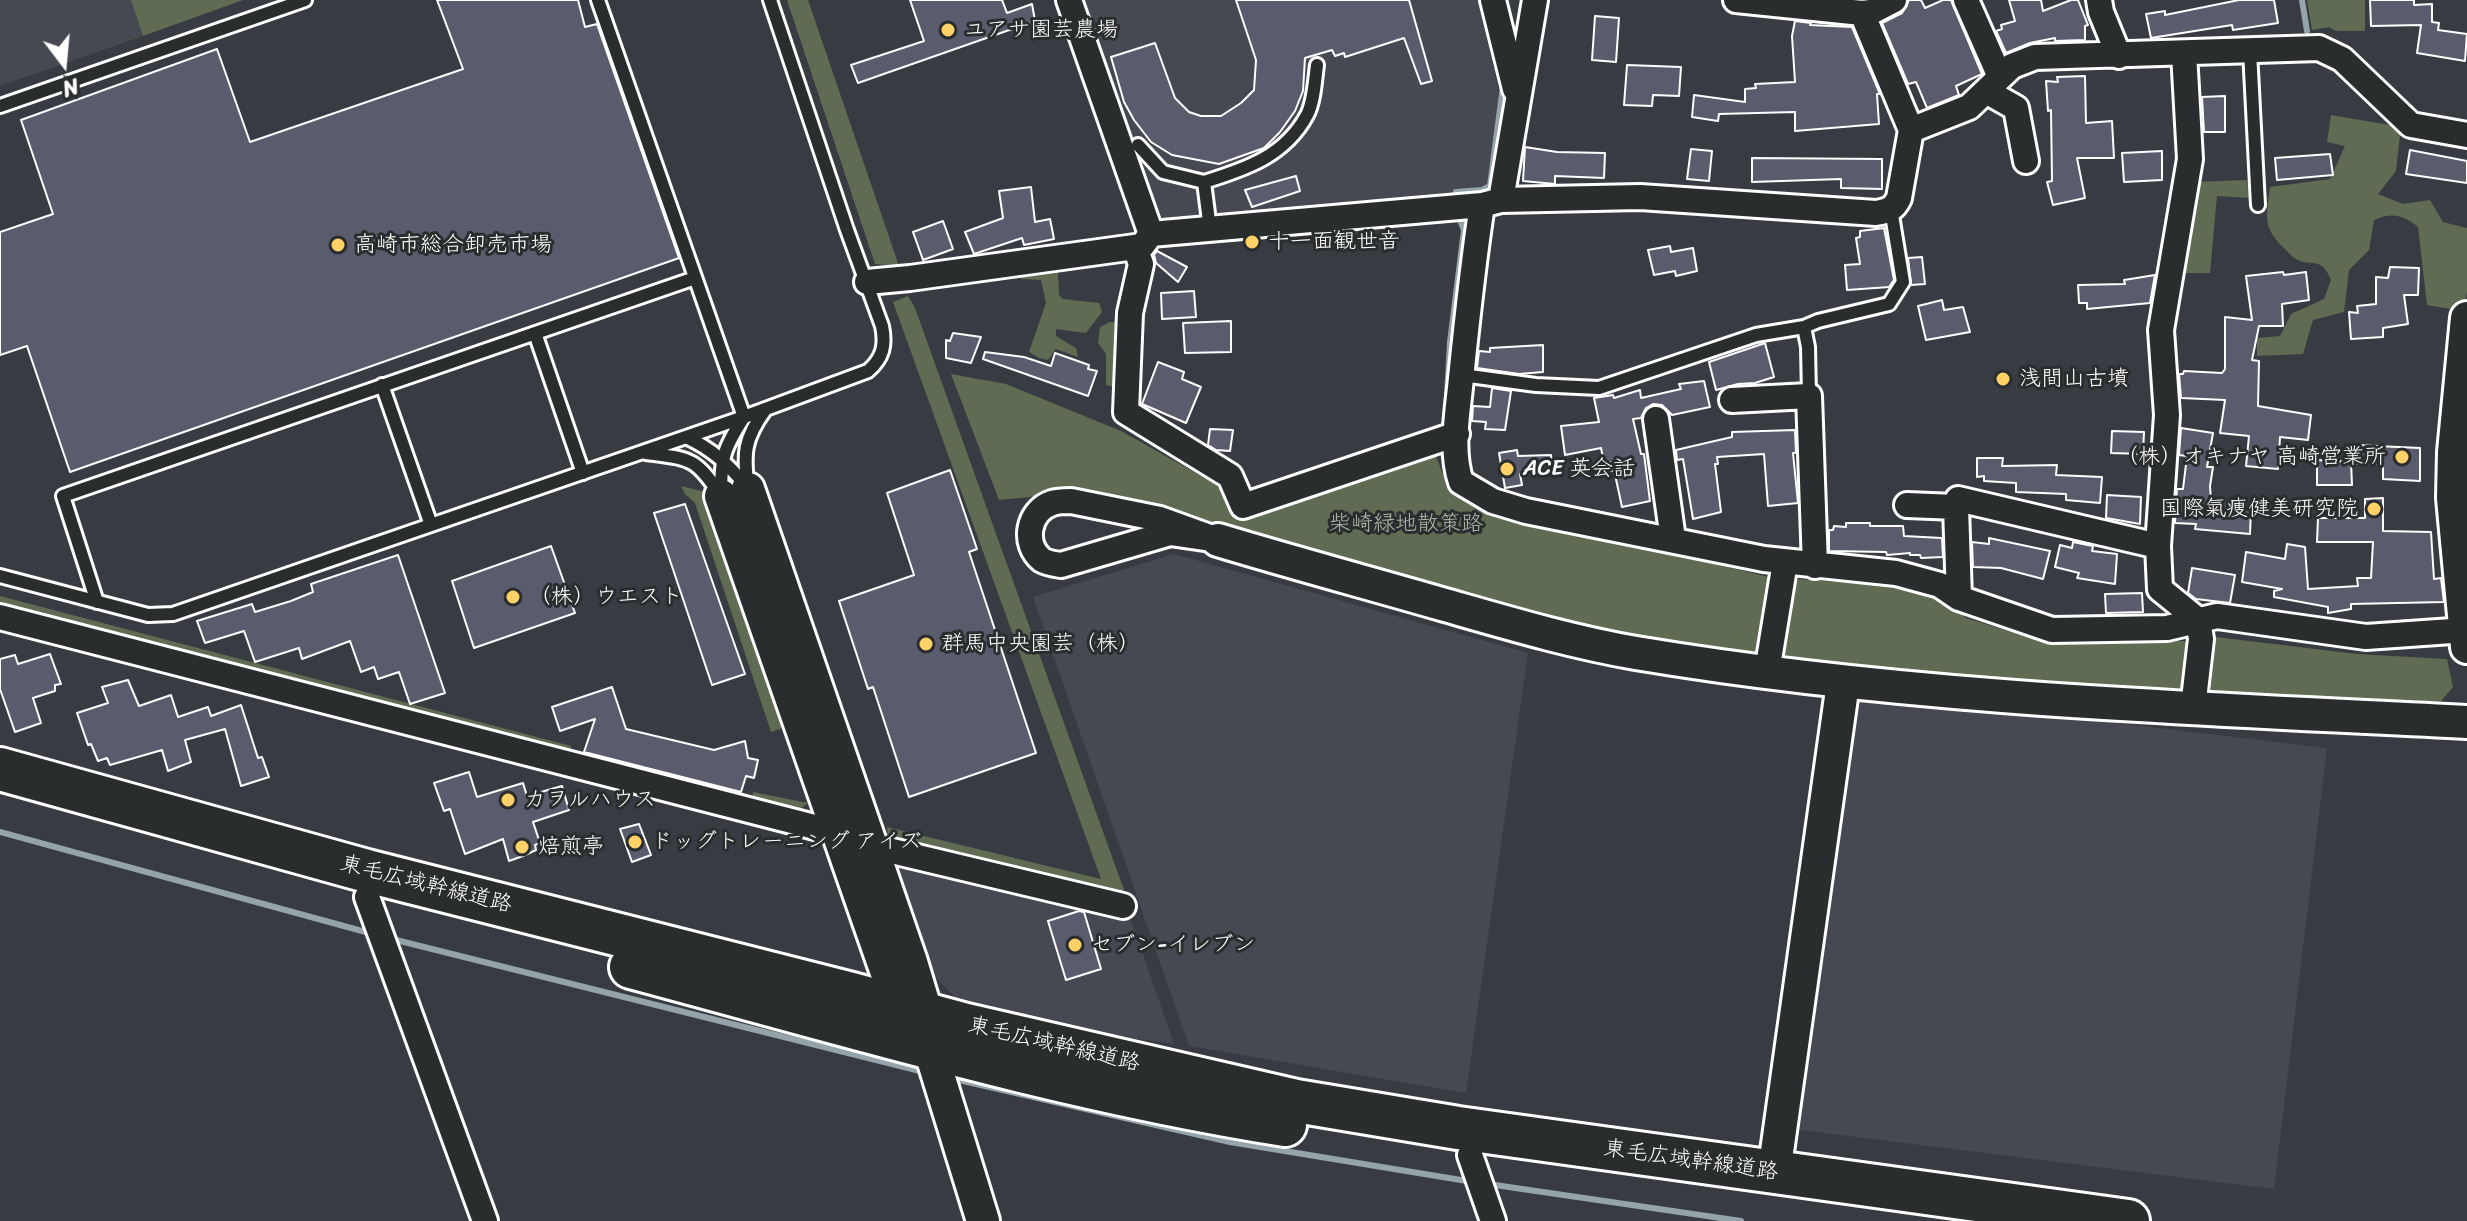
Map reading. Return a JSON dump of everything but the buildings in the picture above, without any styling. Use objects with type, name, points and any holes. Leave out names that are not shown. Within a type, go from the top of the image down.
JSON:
[{"type":"highway","name":"東毛広域幹線道路","points":[[0,769],[920,1024],[1201,1112],[1923,1221]]},
{"type":"highway","name":"東毛広域幹線道路","points":[[0,799],[862,1029],[920,1024],[1296,1101],[1458,1128],[2128,1221]]},
{"type":"street","points":[[1069,0],[1143,240],[1130,313],[1126,412],[1230,476],[1243,506],[1457,434]]},
{"type":"street","points":[[1493,0],[1518,99]]},
{"type":"street","points":[[1535,0],[1518,99],[1470,281],[1457,434],[1456,468],[1461,482],[1493,501],[1526,511],[1785,562],[1896,573],[1940,585],[1959,598],[2052,630],[2167,628],[2217,616],[2366,637],[2466,636],[2460,498],[2454,452],[2467,318]]},
{"type":"street","points":[[1736,0],[1862,13],[1871,12],[1894,0]]},
{"type":"street","points":[[1966,0],[1993,84],[2016,108],[2026,161]]},
{"type":"street","points":[[2099,0],[2119,56]]},
{"type":"street","points":[[867,282],[910,278],[1210,229],[1492,203],[1640,197],[1876,213],[1891,209],[1899,198],[1911,130],[1862,13]]},
{"type":"street","points":[[1911,130],[1969,107],[2020,61],[2035,57],[2319,48],[2342,59],[2411,125],[2467,135]]},
{"type":"street","points":[[2184,53],[2190,159],[2161,330],[2167,415],[2158,546],[2160,589],[2198,620],[2201,639],[2193,708]]},
{"type":"street","points":[[1732,400],[1809,396],[1815,566]]},
{"type":"street","points":[[1656,419],[1673,539]]},
{"type":"street","points":[[735,492],[838,833],[920,1024]]},
{"type":"street","points":[[735,492],[871,846],[977,1219]]},
{"type":"street","points":[[1958,499],[2158,546]]},
{"type":"street","points":[[1218,540],[1170,533],[1061,565],[1044,562],[1034,550],[1029,532],[1035,515],[1051,503],[1071,501],[1160,519],[1218,540],[1536,631],[1633,653],[1843,683],[2193,708],[2467,722]]},
{"type":"street","points":[[1907,505],[1956,507],[1959,598]]},
{"type":"street","points":[[1767,672],[1785,562]]},
{"type":"street","points":[[0,617],[838,833],[871,846],[1123,906]]},
{"type":"street","points":[[1774,1173],[1843,683]]},
{"type":"street","points":[[367,897],[485,1221]]},
{"type":"street","points":[[1470,1155],[1493,1221]]},
{"type":"lane","points":[[0,106],[305,0]]},
{"type":"lane","points":[[598,0],[744,417]]},
{"type":"lane","points":[[0,576],[148,615],[173,614],[765,410],[854,378],[877,364],[885,340],[770,0]]},
{"type":"lane","points":[[2250,51],[2258,205]]},
{"type":"lane","points":[[1138,145],[1163,172],[1204,182],[1241,170],[1281,149],[1309,113],[1317,65]]},
{"type":"lane","points":[[1204,182],[1210,229]]},
{"type":"lane","points":[[1462,375],[1568,388],[1599,388],[1756,335],[1804,327],[1889,304],[1903,282],[1891,209]]},
{"type":"lane","points":[[97,602],[63,496],[695,278]]},
{"type":"lane","points":[[1804,327],[1808,347],[1809,396]]},
{"type":"lane","points":[[535,333],[583,473]]},
{"type":"lane","points":[[382,385],[431,525]]},
{"type":"lane","points":[[735,492],[750,430],[765,410]]},
{"type":"lane","points":[[735,492],[723,460],[726,445],[744,417]]},
{"type":"lane","points":[[686,437],[708,447],[723,460],[735,492]]},
{"type":"lane","points":[[641,452],[687,458],[735,492]]},
{"type":"shaded area","points":[[0,0],[131,0],[143,36],[0,86]]},
{"type":"shaded area","points":[[1079,0],[1478,0],[1499,93],[1493,189],[1484,193],[1163,218],[1151,210]]},
{"type":"shaded area","points":[[1174,554],[1528,653],[1466,1093],[1189,1046],[1033,597]]},
{"type":"shaded area","points":[[1854,692],[2327,748],[2274,1189],[1792,1129]]},
{"type":"shaded area","points":[[894,861],[1130,917],[1174,1044],[1131,1038],[955,997],[931,973]]},
{"type":"green space","points":[[131,0],[243,0],[143,36]]},
{"type":"green space","points":[[787,0],[808,0],[899,266],[875,264]]},
{"type":"green space","points":[[2307,0],[2365,0],[2365,31],[2336,31],[2329,27],[2312,30]]},
{"type":"green space","points":[[2331,115],[2401,127],[2396,171],[2378,194],[2403,204],[2430,200],[2443,222],[2467,228],[2467,292],[2463,311],[2427,305],[2418,227],[2402,217],[2386,216],[2374,220],[2369,250],[2349,270],[2344,312],[2313,320],[2303,354],[2257,356],[2257,338],[2280,336],[2291,314],[2324,299],[2331,280],[2324,267],[2296,259],[2278,242],[2269,228],[2267,214],[2270,187],[2330,179],[2345,146],[2327,142]]},
{"type":"green space","points":[[2247,180],[2249,198],[2217,196],[2210,273],[2181,273],[2191,182]]},
{"type":"green space","points":[[1058,272],[1059,295],[1063,299],[1099,303],[1102,312],[1086,333],[1056,329],[1056,336],[1076,348],[1078,357],[1056,349],[1048,360],[1029,352],[1046,303],[1041,280],[1021,279],[1021,274]]},
{"type":"green space","points":[[908,296],[915,308],[1124,890],[1119,895],[888,839],[887,827],[1101,879],[893,302]]},
{"type":"green space","points":[[1110,322],[1125,323],[1119,388],[1106,385],[1106,354],[1098,343],[1100,327]]},
{"type":"green space","name":"柴崎緑地散策路","points":[[951,374],[1006,384],[1121,431],[1219,486],[1228,496],[1238,520],[1435,454],[1447,484],[1484,510],[1769,577],[1761,653],[1748,660],[1526,617],[1070,493],[999,500]]},
{"type":"green space","points":[[681,486],[705,492],[786,727],[771,732],[695,503]]},
{"type":"green space","points":[[1798,579],[1893,586],[1949,602],[1966,618],[2043,642],[2184,641],[2189,645],[2188,687],[2176,696],[1788,663],[1781,654],[1791,583]]},
{"type":"green space","points":[[0,596],[571,746],[571,755],[0,610]]},
{"type":"green space","points":[[2216,637],[2357,654],[2447,659],[2453,687],[2437,706],[2215,698],[2207,690],[2207,646]]},
{"type":"green space","points":[[753,792],[808,803],[795,813],[752,804]]},
{"type":"waterway","points":[[2302,0],[2307,31]]},
{"type":"waterway","points":[[1456,192],[1482,190],[1490,186],[1503,86]]},
{"type":"waterway","points":[[1446,414],[1450,342],[1464,230],[1460,220]]},
{"type":"waterway","points":[[0,832],[373,934]]},
{"type":"waterway","points":[[388,938],[928,1073]]},
{"type":"waterway","points":[[950,1078],[1230,1142],[1473,1182]]},
{"type":"waterway","points":[[1488,1184],[1741,1221]]},
{"type":"place","name":"ユアサ園芸農場","points":[[948,30]]},
{"type":"place","name":"十一面観世音","points":[[1252,242]]},
{"type":"place","name":"高崎市総合卸売市場","points":[[338,245]]},
{"type":"place","name":"浅間山古墳","points":[[2003,379]]},
{"type":"place","name":"（株）オキナヤ 高崎営業所","points":[[2402,457]]},
{"type":"place","name":"ACE 英会話","points":[[1507,469]]},
{"type":"place","name":"国際氣痩健美研究院","points":[[2374,509]]},
{"type":"place","name":"（株）ウエスト","points":[[513,597]]},
{"type":"place","name":"群馬中央園芸（株）","points":[[926,644]]},
{"type":"place","name":"カヲルハウス","points":[[508,800]]},
{"type":"place","name":"ドッグトレーニング アイズ","points":[[635,842]]},
{"type":"place","name":"焙煎亭","points":[[522,847]]},
{"type":"place","name":"セブン-イレブン","points":[[1075,945]]}]
